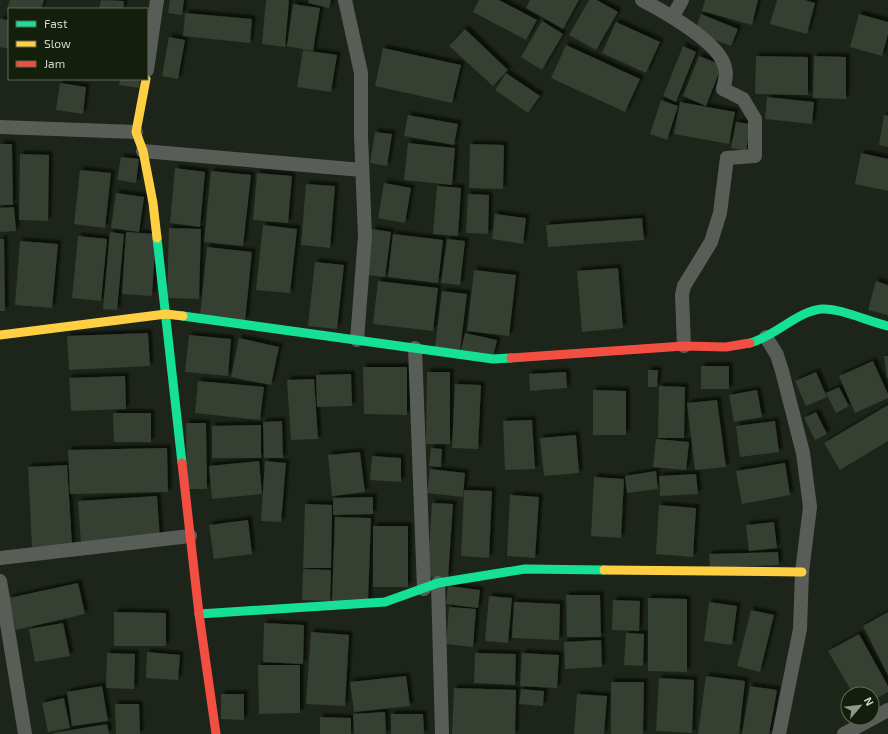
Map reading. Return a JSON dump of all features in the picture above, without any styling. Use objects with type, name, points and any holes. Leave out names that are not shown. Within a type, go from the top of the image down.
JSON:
[{"type":"street","points":[[148,63],[157,0]]},
{"type":"street","points":[[345,0],[361,73],[362,170],[365,236],[357,340]]},
{"type":"street","points":[[642,0],[673,16],[687,26],[717,53],[725,66],[726,76],[723,89],[743,99],[755,119],[755,156],[726,158],[720,212],[711,242],[684,286],[682,295],[684,346]]},
{"type":"street","points":[[673,16],[682,0]]},
{"type":"street","points":[[146,80],[136,132],[143,151],[153,203],[199,614],[216,734]]},
{"type":"street","points":[[0,127],[136,132]]},
{"type":"street","points":[[143,151],[362,170]]},
{"type":"street","points":[[0,335],[166,314],[493,359],[684,346],[714,349],[737,347],[766,338],[812,311],[824,309],[888,326]]},
{"type":"street","points":[[766,338],[777,355],[782,371],[803,453],[810,507],[802,572],[800,629],[779,734]]},
{"type":"street","points":[[415,348],[424,589]]},
{"type":"street","points":[[0,558],[190,536]]},
{"type":"street","points":[[199,614],[385,602],[438,583],[525,569],[802,572]]},
{"type":"street","points":[[0,581],[25,734]]},
{"type":"street","points":[[438,583],[442,734]]},
{"type":"street","points":[[844,734],[888,710]]},
{"type":"building","points":[[10,0],[44,0],[41,8],[7,9]]},
{"type":"building","points":[[101,0],[124,1],[123,8],[99,8]]},
{"type":"building","points":[[170,0],[184,0],[182,15],[168,13]]},
{"type":"building","points":[[266,0],[289,0],[285,47],[262,44]]},
{"type":"building","points":[[309,0],[331,0],[329,8],[308,3]]},
{"type":"building","points":[[479,0],[499,0],[537,20],[526,40],[473,12]]},
{"type":"building","points":[[530,0],[579,0],[563,29],[526,8]]},
{"type":"building","points":[[589,0],[597,0],[618,12],[596,50],[569,35]]},
{"type":"building","points":[[705,0],[758,0],[752,25],[702,11]]},
{"type":"building","points":[[777,0],[805,0],[815,3],[807,34],[770,24]]},
{"type":"building","points":[[293,4],[320,8],[313,51],[287,46]]},
{"type":"building","points":[[185,13],[252,19],[250,43],[183,36]]},
{"type":"building","points":[[701,14],[738,29],[731,46],[694,32]]},
{"type":"building","points":[[859,14],[888,22],[888,34],[882,56],[850,47]]},
{"type":"building","points":[[0,19],[8,20],[8,49],[0,47]]},
{"type":"building","points":[[542,21],[563,34],[542,70],[521,57]]},
{"type":"building","points":[[616,22],[660,42],[646,73],[602,53]]},
{"type":"building","points":[[465,29],[508,70],[493,86],[449,46]]},
{"type":"building","points":[[169,37],[185,40],[178,79],[162,76]]},
{"type":"building","points":[[566,45],[640,79],[625,112],[551,78]]},
{"type":"building","points":[[683,46],[696,52],[676,102],[663,96]]},
{"type":"building","points":[[383,48],[461,65],[452,103],[375,86]]},
{"type":"building","points":[[303,50],[337,55],[331,92],[297,87]]},
{"type":"building","points":[[699,56],[722,65],[706,106],[683,96]]},
{"type":"building","points":[[756,56],[808,57],[808,95],[755,94]]},
{"type":"building","points":[[814,56],[846,57],[846,99],[813,98]]},
{"type":"building","points":[[506,73],[540,96],[528,113],[495,90]]},
{"type":"building","points":[[120,80],[140,80],[139,88],[119,85]]},
{"type":"building","points":[[60,83],[86,87],[83,114],[56,110]]},
{"type":"building","points":[[767,97],[814,102],[812,124],[765,119]]},
{"type":"building","points":[[661,100],[678,106],[667,140],[650,134]]},
{"type":"building","points":[[680,102],[735,112],[729,144],[674,134]]},
{"type":"building","points":[[408,115],[458,124],[454,145],[404,136]]},
{"type":"building","points":[[884,115],[888,116],[888,147],[879,145]]},
{"type":"building","points":[[736,122],[751,124],[746,151],[731,148]]},
{"type":"building","points":[[375,132],[392,134],[387,166],[370,163]]},
{"type":"building","points":[[408,143],[455,148],[452,185],[404,180]]},
{"type":"building","points":[[0,144],[12,144],[13,205],[0,205]]},
{"type":"building","points":[[470,144],[504,145],[503,189],[469,188]]},
{"type":"building","points":[[861,153],[888,159],[888,191],[855,184]]},
{"type":"building","points":[[20,154],[49,155],[48,221],[19,220]]},
{"type":"building","points":[[121,157],[139,159],[136,183],[117,180]]},
{"type":"building","points":[[175,168],[205,172],[200,227],[170,223]]},
{"type":"building","points":[[80,170],[111,173],[105,228],[74,224]]},
{"type":"building","points":[[211,171],[251,175],[243,246],[204,242]]},
{"type":"building","points":[[257,173],[292,176],[288,223],[253,220]]},
{"type":"building","points":[[384,183],[411,188],[405,223],[378,218]]},
{"type":"building","points":[[306,184],[335,186],[330,248],[301,245]]},
{"type":"building","points":[[437,186],[461,188],[458,236],[433,234]]},
{"type":"building","points":[[116,193],[144,197],[139,232],[111,228]]},
{"type":"building","points":[[468,194],[489,195],[488,234],[466,233]]},
{"type":"building","points":[[14,207],[16,231],[0,232],[0,208]]},
{"type":"building","points":[[495,214],[526,218],[523,244],[492,239]]},
{"type":"building","points":[[642,218],[644,240],[548,247],[546,225]]},
{"type":"building","points":[[263,225],[297,229],[290,293],[256,290]]},
{"type":"building","points":[[169,228],[201,229],[199,299],[167,298]]},
{"type":"building","points":[[372,229],[391,232],[385,277],[367,275]]},
{"type":"building","points":[[110,232],[124,234],[117,310],[103,309]]},
{"type":"building","points":[[126,232],[156,234],[152,296],[122,294]]},
{"type":"building","points":[[393,234],[443,240],[438,283],[388,277]]},
{"type":"building","points":[[78,236],[107,239],[101,301],[72,298]]},
{"type":"building","points":[[0,239],[4,239],[5,311],[0,311]]},
{"type":"building","points":[[447,239],[465,241],[460,285],[441,283]]},
{"type":"building","points":[[20,241],[58,244],[52,308],[15,305]]},
{"type":"building","points":[[207,247],[252,252],[245,321],[200,316]]},
{"type":"building","points":[[315,262],[344,265],[337,329],[308,326]]},
{"type":"building","points":[[618,268],[623,328],[582,332],[577,271]]},
{"type":"building","points":[[474,270],[516,275],[509,336],[467,331]]},
{"type":"building","points":[[378,281],[438,288],[433,331],[373,324]]},
{"type":"building","points":[[876,281],[888,285],[888,315],[868,310]]},
{"type":"building","points":[[442,291],[467,294],[460,350],[435,347]]},
{"type":"building","points":[[148,333],[150,366],[69,370],[67,336]]},
{"type":"building","points":[[465,333],[497,340],[493,357],[461,350]]},
{"type":"building","points":[[189,335],[231,339],[228,376],[185,372]]},
{"type":"building","points":[[239,338],[279,347],[271,385],[231,377]]},
{"type":"building","points":[[884,356],[888,356],[888,378],[887,378]]},
{"type":"building","points":[[873,361],[888,394],[888,398],[855,413],[839,376]]},
{"type":"building","points":[[701,366],[729,366],[729,389],[701,389]]},
{"type":"building","points":[[363,367],[407,367],[407,415],[364,414]]},
{"type":"building","points":[[648,370],[658,370],[657,387],[648,387]]},
{"type":"building","points":[[427,372],[450,372],[450,444],[426,444]]},
{"type":"building","points":[[566,372],[567,388],[530,391],[529,374]]},
{"type":"building","points":[[816,372],[827,397],[806,406],[795,381]]},
{"type":"building","points":[[351,374],[352,406],[317,407],[316,375]]},
{"type":"building","points":[[125,376],[126,409],[71,411],[69,378]]},
{"type":"building","points":[[314,379],[318,439],[291,440],[287,380]]},
{"type":"building","points":[[198,381],[264,387],[260,420],[195,413]]},
{"type":"building","points":[[455,384],[481,385],[478,449],[452,448]]},
{"type":"building","points":[[659,386],[685,387],[684,438],[658,438]]},
{"type":"building","points":[[839,387],[849,406],[836,413],[826,393]]},
{"type":"building","points":[[593,390],[626,391],[626,435],[593,435]]},
{"type":"building","points":[[757,390],[762,417],[734,422],[729,395]]},
{"type":"building","points":[[717,400],[726,467],[695,470],[687,403]]},
{"type":"building","points":[[888,405],[888,441],[840,470],[824,443]]},
{"type":"building","points":[[816,412],[827,434],[815,440],[804,418]]},
{"type":"building","points":[[113,413],[151,413],[151,442],[114,442]]},
{"type":"building","points":[[532,420],[535,469],[505,470],[503,421]]},
{"type":"building","points":[[282,421],[283,458],[264,458],[263,422]]},
{"type":"building","points":[[775,421],[779,452],[740,457],[736,426]]},
{"type":"building","points":[[186,423],[206,423],[207,489],[187,489]]},
{"type":"building","points":[[261,425],[261,458],[212,458],[212,426]]},
{"type":"building","points":[[576,435],[579,473],[544,476],[540,438]]},
{"type":"building","points":[[656,439],[689,442],[686,470],[653,467]]},
{"type":"building","points":[[167,448],[168,492],[70,494],[68,450]]},
{"type":"building","points":[[431,448],[442,449],[441,467],[429,466]]},
{"type":"building","points":[[360,452],[365,492],[332,496],[328,455]]},
{"type":"building","points":[[372,456],[401,458],[401,482],[370,480]]},
{"type":"building","points":[[259,461],[262,494],[212,499],[209,466]]},
{"type":"building","points":[[265,461],[286,463],[281,522],[261,521]]},
{"type":"building","points":[[785,463],[790,495],[742,504],[736,471]]},
{"type":"building","points":[[67,465],[72,545],[32,547],[28,467]]},
{"type":"building","points":[[430,469],[465,473],[463,497],[427,493]]},
{"type":"building","points":[[656,471],[658,489],[627,493],[625,476]]},
{"type":"building","points":[[696,474],[698,494],[660,496],[659,476]]},
{"type":"building","points":[[594,477],[624,479],[621,538],[591,536]]},
{"type":"building","points":[[464,490],[492,491],[489,558],[461,556]]},
{"type":"building","points":[[510,495],[539,497],[535,558],[507,556]]},
{"type":"building","points":[[157,496],[160,539],[81,544],[78,501]]},
{"type":"building","points":[[373,497],[373,514],[333,515],[333,498]]},
{"type":"building","points":[[432,503],[453,504],[448,578],[427,577]]},
{"type":"building","points":[[305,504],[332,505],[331,568],[303,568]]},
{"type":"building","points":[[659,505],[696,508],[693,557],[656,554]]},
{"type":"building","points":[[335,517],[371,518],[368,602],[332,601]]},
{"type":"building","points":[[248,520],[252,554],[214,559],[209,525]]},
{"type":"building","points":[[774,522],[777,548],[749,551],[746,525]]},
{"type":"building","points":[[373,526],[408,526],[408,587],[373,587]]},
{"type":"building","points":[[778,552],[779,565],[710,568],[709,554]]},
{"type":"building","points":[[303,569],[331,570],[330,601],[302,600]]},
{"type":"building","points":[[78,583],[85,614],[16,630],[9,598]]},
{"type":"building","points":[[448,586],[480,590],[478,608],[446,604]]},
{"type":"building","points":[[566,595],[600,595],[601,637],[567,637]]},
{"type":"building","points":[[489,596],[512,598],[508,643],[485,641]]},
{"type":"building","points":[[648,598],[687,599],[687,672],[648,671]]},
{"type":"building","points":[[613,600],[640,601],[639,631],[612,630]]},
{"type":"building","points":[[514,602],[560,604],[559,640],[512,638]]},
{"type":"building","points":[[709,602],[737,606],[732,645],[704,641]]},
{"type":"building","points":[[449,607],[476,609],[473,647],[446,644]]},
{"type":"building","points":[[751,610],[774,615],[760,672],[737,666]]},
{"type":"building","points":[[114,612],[166,613],[166,646],[114,646]]},
{"type":"building","points":[[888,612],[888,675],[863,626]]},
{"type":"building","points":[[63,623],[70,656],[35,662],[29,629]]},
{"type":"building","points":[[264,623],[304,625],[303,664],[263,662]]},
{"type":"building","points":[[311,632],[349,635],[345,706],[306,704]]},
{"type":"building","points":[[626,633],[644,634],[643,666],[624,665]]},
{"type":"building","points":[[859,634],[888,686],[888,692],[880,696],[880,686],[848,686],[828,651]]},
{"type":"building","points":[[601,640],[602,667],[565,669],[564,642]]},
{"type":"building","points":[[147,652],[180,655],[178,680],[146,678]]},
{"type":"building","points":[[107,653],[135,654],[134,689],[106,688]]},
{"type":"building","points":[[475,653],[516,654],[515,685],[474,683]]},
{"type":"building","points":[[522,653],[559,655],[557,688],[520,686]]},
{"type":"building","points":[[258,665],[300,665],[300,713],[259,714]]},
{"type":"building","points":[[406,676],[410,706],[354,712],[350,682]]},
{"type":"building","points":[[706,676],[745,681],[739,734],[698,734]]},
{"type":"building","points":[[659,678],[694,680],[692,733],[656,731]]},
{"type":"building","points":[[611,682],[644,682],[643,734],[611,734]]},
{"type":"building","points":[[102,686],[108,721],[72,726],[67,692]]},
{"type":"building","points":[[750,686],[777,690],[769,734],[742,734]]},
{"type":"building","points":[[454,688],[516,690],[515,734],[452,734]]},
{"type":"building","points":[[521,689],[544,691],[543,706],[519,704]]},
{"type":"building","points":[[221,694],[244,694],[244,720],[221,719]]},
{"type":"building","points":[[577,694],[607,696],[604,734],[574,734]]},
{"type":"building","points":[[64,698],[70,728],[48,732],[42,703]]},
{"type":"building","points":[[115,704],[139,704],[140,734],[116,734]]},
{"type":"building","points":[[385,712],[386,734],[354,734],[353,714]]},
{"type":"building","points":[[391,714],[423,714],[424,734],[391,734]]},
{"type":"building","points":[[320,717],[351,718],[351,734],[320,734]]},
{"type":"building","points":[[107,724],[109,734],[53,734],[53,733]]},
{"type":"traffic: fast","points":[[157,238],[182,463]]},
{"type":"traffic: fast","points":[[750,343],[760,340],[804,314],[822,309],[830,309],[846,313],[888,326]]},
{"type":"traffic: fast","points":[[183,316],[493,359],[511,358]]},
{"type":"traffic: fast","points":[[199,614],[385,602],[438,583],[525,569],[604,570]]},
{"type":"traffic: slow","points":[[146,80],[136,132],[143,151],[153,203],[157,238]]},
{"type":"traffic: slow","points":[[0,335],[166,314],[183,316]]},
{"type":"traffic: slow","points":[[604,570],[802,572]]},
{"type":"traffic: jam","points":[[511,358],[684,346],[726,347],[750,343]]},
{"type":"traffic: jam","points":[[182,463],[199,614],[216,734]]}]
